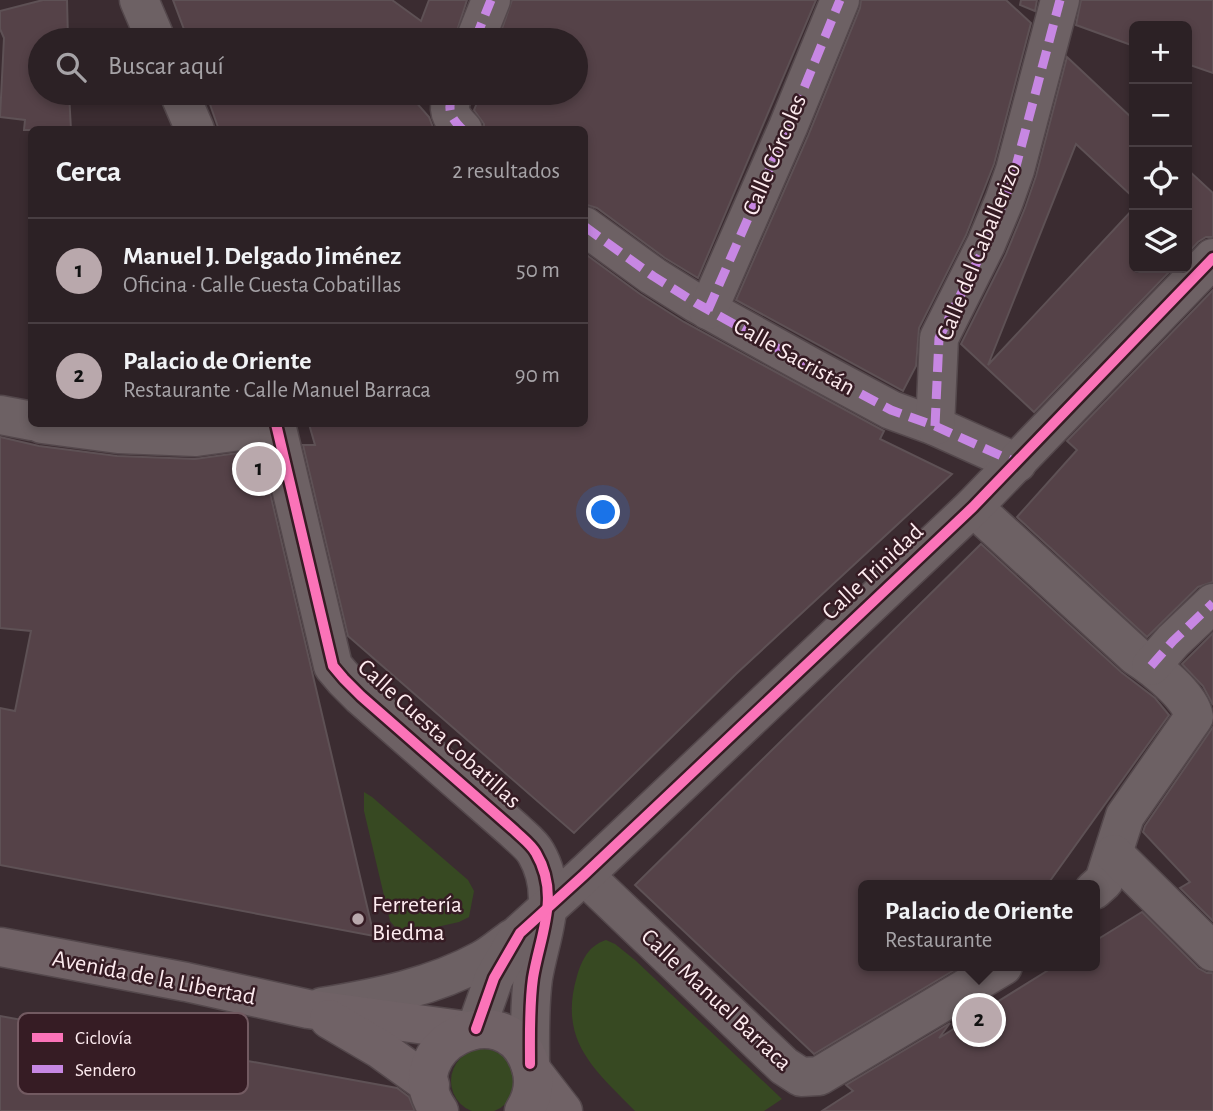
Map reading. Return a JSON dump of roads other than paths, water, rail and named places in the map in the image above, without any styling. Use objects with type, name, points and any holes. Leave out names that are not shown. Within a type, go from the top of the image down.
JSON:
[{"type":"main road","name":"Avenida de la Libertad","points":[[0,947],[186,982],[308,1009],[494,1031],[508,1036],[522,1048],[531,1068],[562,1111]]},
{"type":"main road","name":"Avenida de la Libertad","points":[[308,1009],[355,1033],[432,1102]]},
{"type":"main road","points":[[432,1102],[430,1070],[437,1053],[454,1036],[472,1030]]},
{"type":"main road","points":[[524,1111],[531,1097],[531,1068]]},
{"type":"street","points":[[139,0],[151,28]]},
{"type":"street","points":[[480,28],[491,0]]},
{"type":"street","name":"Calle Córcoles","points":[[708,310],[840,0]]},
{"type":"street","name":"Calle del Caballerizo","points":[[934,426],[939,338],[986,244],[1012,180],[1059,0]]},
{"type":"street","points":[[184,105],[193,126]]},
{"type":"street","name":"Calle Sacristán","points":[[588,229],[653,276],[708,310],[891,410],[1017,463]]},
{"type":"street","name":"Calle Trinidad","points":[[472,1030],[494,978],[520,933],[973,507],[1213,258]]},
{"type":"street","points":[[0,415],[28,420]]},
{"type":"street","points":[[65,427],[118,434],[196,437],[264,427]]},
{"type":"street","name":"Calle Cuesta Cobatillas","points":[[277,427],[333,666],[361,696],[536,851],[543,869],[550,904]]},
{"type":"street","points":[[973,507],[1136,656],[1151,666],[1192,708],[1194,716],[1125,816],[1114,854],[1104,881],[1100,885]]},
{"type":"street","points":[[1151,666],[1173,640],[1213,603]]},
{"type":"street","points":[[1114,854],[1213,952]]},
{"type":"street","name":"Calle Manuel Barraca","points":[[584,875],[783,1066],[800,1077],[819,1076],[995,971]]},
{"type":"street","points":[[531,1068],[530,1000],[550,904]]},
{"type":"street","name":"Avenida de la Libertad","points":[[308,1009],[371,999],[435,980],[485,959],[520,933]]},
{"type":"place","name":"Manuel J. Delgado Jiménez","points":[[259,469]]},
{"type":"place","name":"Ferretería Biedma","points":[[358,919]]},
{"type":"place","name":"Palacio de Oriente","points":[[979,1020]]}]
